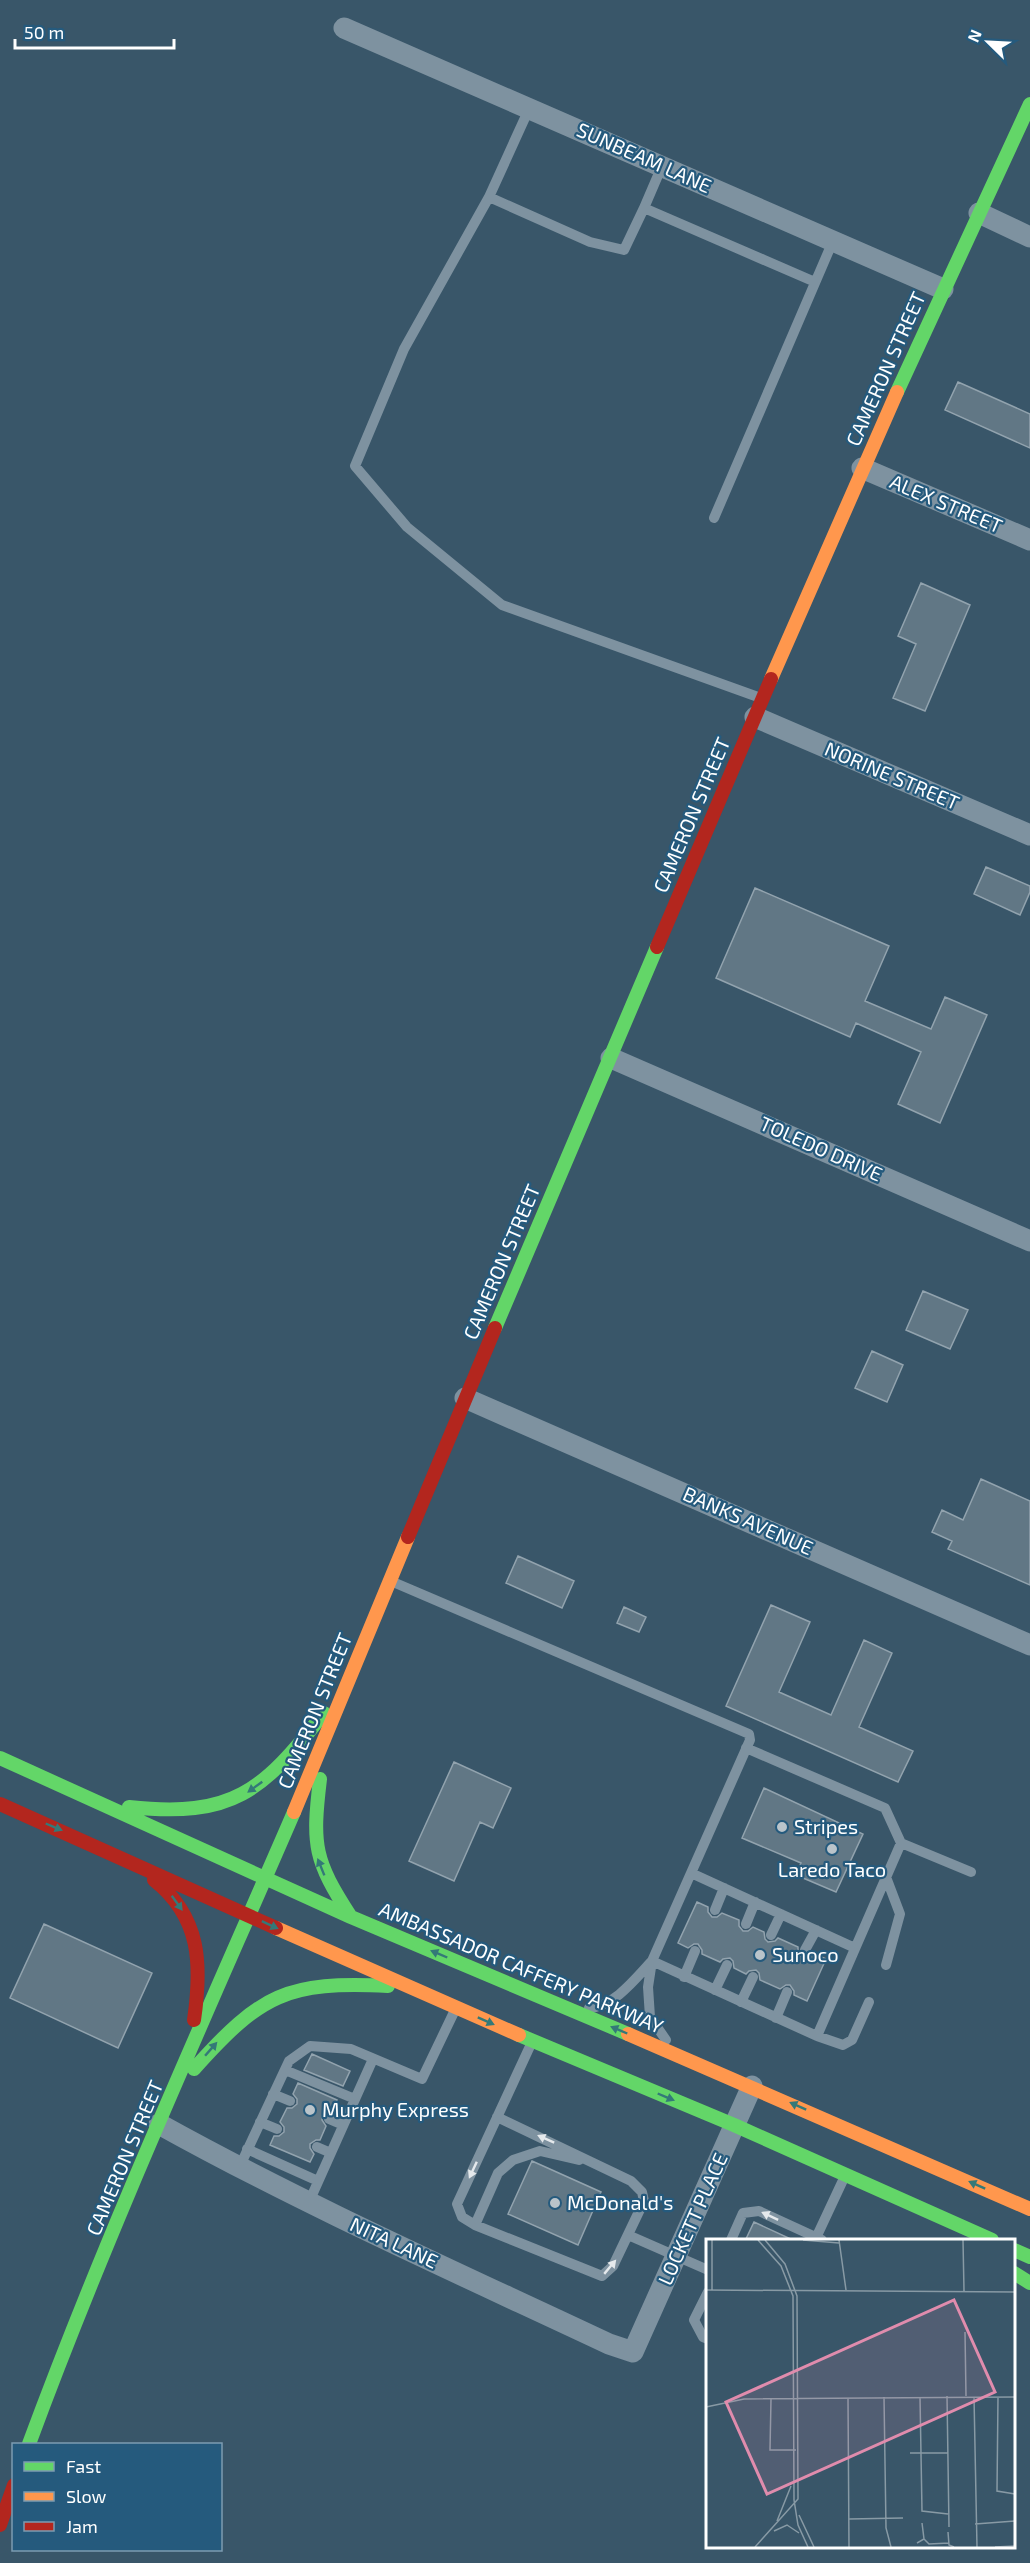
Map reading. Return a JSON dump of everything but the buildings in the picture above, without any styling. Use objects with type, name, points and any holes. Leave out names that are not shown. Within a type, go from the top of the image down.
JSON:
[{"type":"main road","name":"CAMERON STREET","points":[[30,2443],[53,2379],[159,2124],[325,1740],[465,1398],[759,708],[862,468],[1030,104]]},
{"type":"main road","points":[[92,1801],[163,1812],[194,1811],[222,1805],[246,1794],[275,1772],[303,1741],[348,1681]]},
{"type":"main road","points":[[325,1740],[314,1826],[314,1847],[319,1866],[351,1917]]},
{"type":"main road","name":"AMBASSADOR CAFFERY PARKWAY","points":[[0,1758],[351,1917],[752,2085],[1030,2209]]},
{"type":"main road","points":[[0,1804],[96,1845],[408,1988],[734,2126],[987,2239]]},
{"type":"main road","points":[[96,1845],[166,1888],[187,1916],[199,1956],[198,1997],[186,2064]]},
{"type":"main road","points":[[173,2093],[222,2036],[247,2013],[277,1996],[295,1989],[324,1984],[408,1988]]},
{"type":"main road","points":[[886,2194],[958,2239]]},
{"type":"main road","points":[[1015,2250],[1030,2257]]},
{"type":"main road","points":[[1015,2274],[1030,2283]]},
{"type":"main road","points":[[0,2524],[12,2491]]},
{"type":"street","name":"SUNBEAM LANE","points":[[344,28],[943,289]]},
{"type":"street","points":[[979,213],[1030,237]]},
{"type":"street","name":"ALEX STREET","points":[[862,468],[1030,540]]},
{"type":"street","name":"NORINE STREET","points":[[759,708],[1030,835]]},
{"type":"street","name":"TOLEDO DRIVE","points":[[611,1058],[1030,1241]]},
{"type":"street","name":"BANKS AVENUE","points":[[465,1398],[1030,1645]]},
{"type":"street","name":"LOCKETT PLACE","points":[[633,2352],[752,2085]]},
{"type":"street","name":"NITA LANE","points":[[159,2124],[239,2169],[609,2344],[633,2352]]},
{"type":"lane","points":[[529,109],[489,197],[404,349],[355,466],[407,527],[502,606],[759,708]]},
{"type":"lane","points":[[489,197],[590,242],[624,250],[662,166]]},
{"type":"lane","points":[[644,208],[815,282]]},
{"type":"lane","points":[[714,518],[833,241]]},
{"type":"lane","points":[[390,1580],[749,1734],[746,1748],[652,1961],[648,1987],[650,2017],[677,2054]]},
{"type":"lane","points":[[746,1748],[885,1808],[901,1843],[970,1872]]},
{"type":"lane","points":[[817,2036],[901,1843]]},
{"type":"lane","points":[[691,1873],[855,1948]]},
{"type":"lane","points":[[886,1877],[900,1914],[886,1965]]},
{"type":"lane","points":[[715,1910],[724,1888]]},
{"type":"lane","points":[[746,1923],[755,1902]]},
{"type":"lane","points":[[771,1935],[781,1914]]},
{"type":"lane","points":[[805,1950],[816,1930]]},
{"type":"lane","points":[[684,1977],[695,1951]]},
{"type":"lane","points":[[652,1961],[776,2018],[843,2045],[852,2040],[869,2002]]},
{"type":"lane","points":[[570,2009],[598,2008],[618,1996],[652,1961]]},
{"type":"lane","points":[[715,1990],[727,1965]]},
{"type":"lane","points":[[741,2002],[753,1977]]},
{"type":"lane","points":[[776,2018],[787,1992]]},
{"type":"lane","points":[[239,2169],[289,2061],[310,2046],[351,2049],[422,2079],[456,2007]]},
{"type":"lane","points":[[497,2117],[631,2181],[642,2192],[644,2201],[614,2266],[602,2276],[476,2225],[462,2217],[457,2204],[497,2117],[532,2041]]},
{"type":"lane","points":[[309,2202],[373,2059]]},
{"type":"lane","points":[[285,2070],[355,2099]]},
{"type":"lane","points":[[273,2094],[290,2101]]},
{"type":"lane","points":[[329,2119],[343,2125]]},
{"type":"lane","points":[[260,2122],[278,2129]]},
{"type":"lane","points":[[317,2147],[331,2153]]},
{"type":"lane","points":[[247,2149],[318,2181]]},
{"type":"lane","points":[[476,2225],[498,2173],[513,2160],[540,2151],[597,2164]]},
{"type":"lane","points":[[818,2239],[845,2175]]},
{"type":"lane","points":[[732,2239],[743,2213],[759,2211],[816,2239]]},
{"type":"lane","points":[[628,2235],[706,2269]]},
{"type":"lane","points":[[706,2296],[694,2320],[703,2337],[706,2338]]},
{"type":"traffic: fast","points":[[897,392],[1030,104]]},
{"type":"traffic: fast","points":[[495,1328],[657,947]]},
{"type":"traffic: fast","points":[[129,1807],[195,1808],[220,1803],[242,1794],[282,1763],[324,1713]]},
{"type":"traffic: fast","points":[[0,1758],[351,1917],[628,2034]]},
{"type":"traffic: fast","points":[[320,1779],[316,1821],[319,1852],[329,1881],[351,1917]]},
{"type":"traffic: fast","points":[[29,2443],[124,2205],[294,1812]]},
{"type":"traffic: fast","points":[[194,2069],[238,2024],[258,2008],[278,1997],[324,1986],[388,1986]]},
{"type":"traffic: fast","points":[[519,2035],[734,2125],[990,2239]]},
{"type":"traffic: fast","points":[[1015,2250],[1030,2257]]},
{"type":"traffic: fast","points":[[1015,2274],[1030,2283]]},
{"type":"traffic: slow","points":[[771,679],[897,392]]},
{"type":"traffic: slow","points":[[294,1812],[408,1537]]},
{"type":"traffic: slow","points":[[276,1928],[519,2035]]},
{"type":"traffic: slow","points":[[628,2034],[1030,2209]]},
{"type":"traffic: jam","points":[[657,947],[771,679]]},
{"type":"traffic: jam","points":[[408,1537],[495,1328]]},
{"type":"traffic: jam","points":[[0,1804],[276,1928]]},
{"type":"traffic: jam","points":[[154,1880],[170,1894],[181,1910],[195,1943],[198,1980],[194,2020]]},
{"type":"traffic: jam","points":[[0,2525],[12,2491]]},
{"type":"place","name":"Stripes","points":[[782,1827]]},
{"type":"place","name":"Laredo Taco","points":[[832,1849]]},
{"type":"place","name":"Sunoco","points":[[760,1955]]},
{"type":"place","name":"Murphy Express","points":[[310,2110]]},
{"type":"place","name":"McDonald's","points":[[555,2203]]}]
